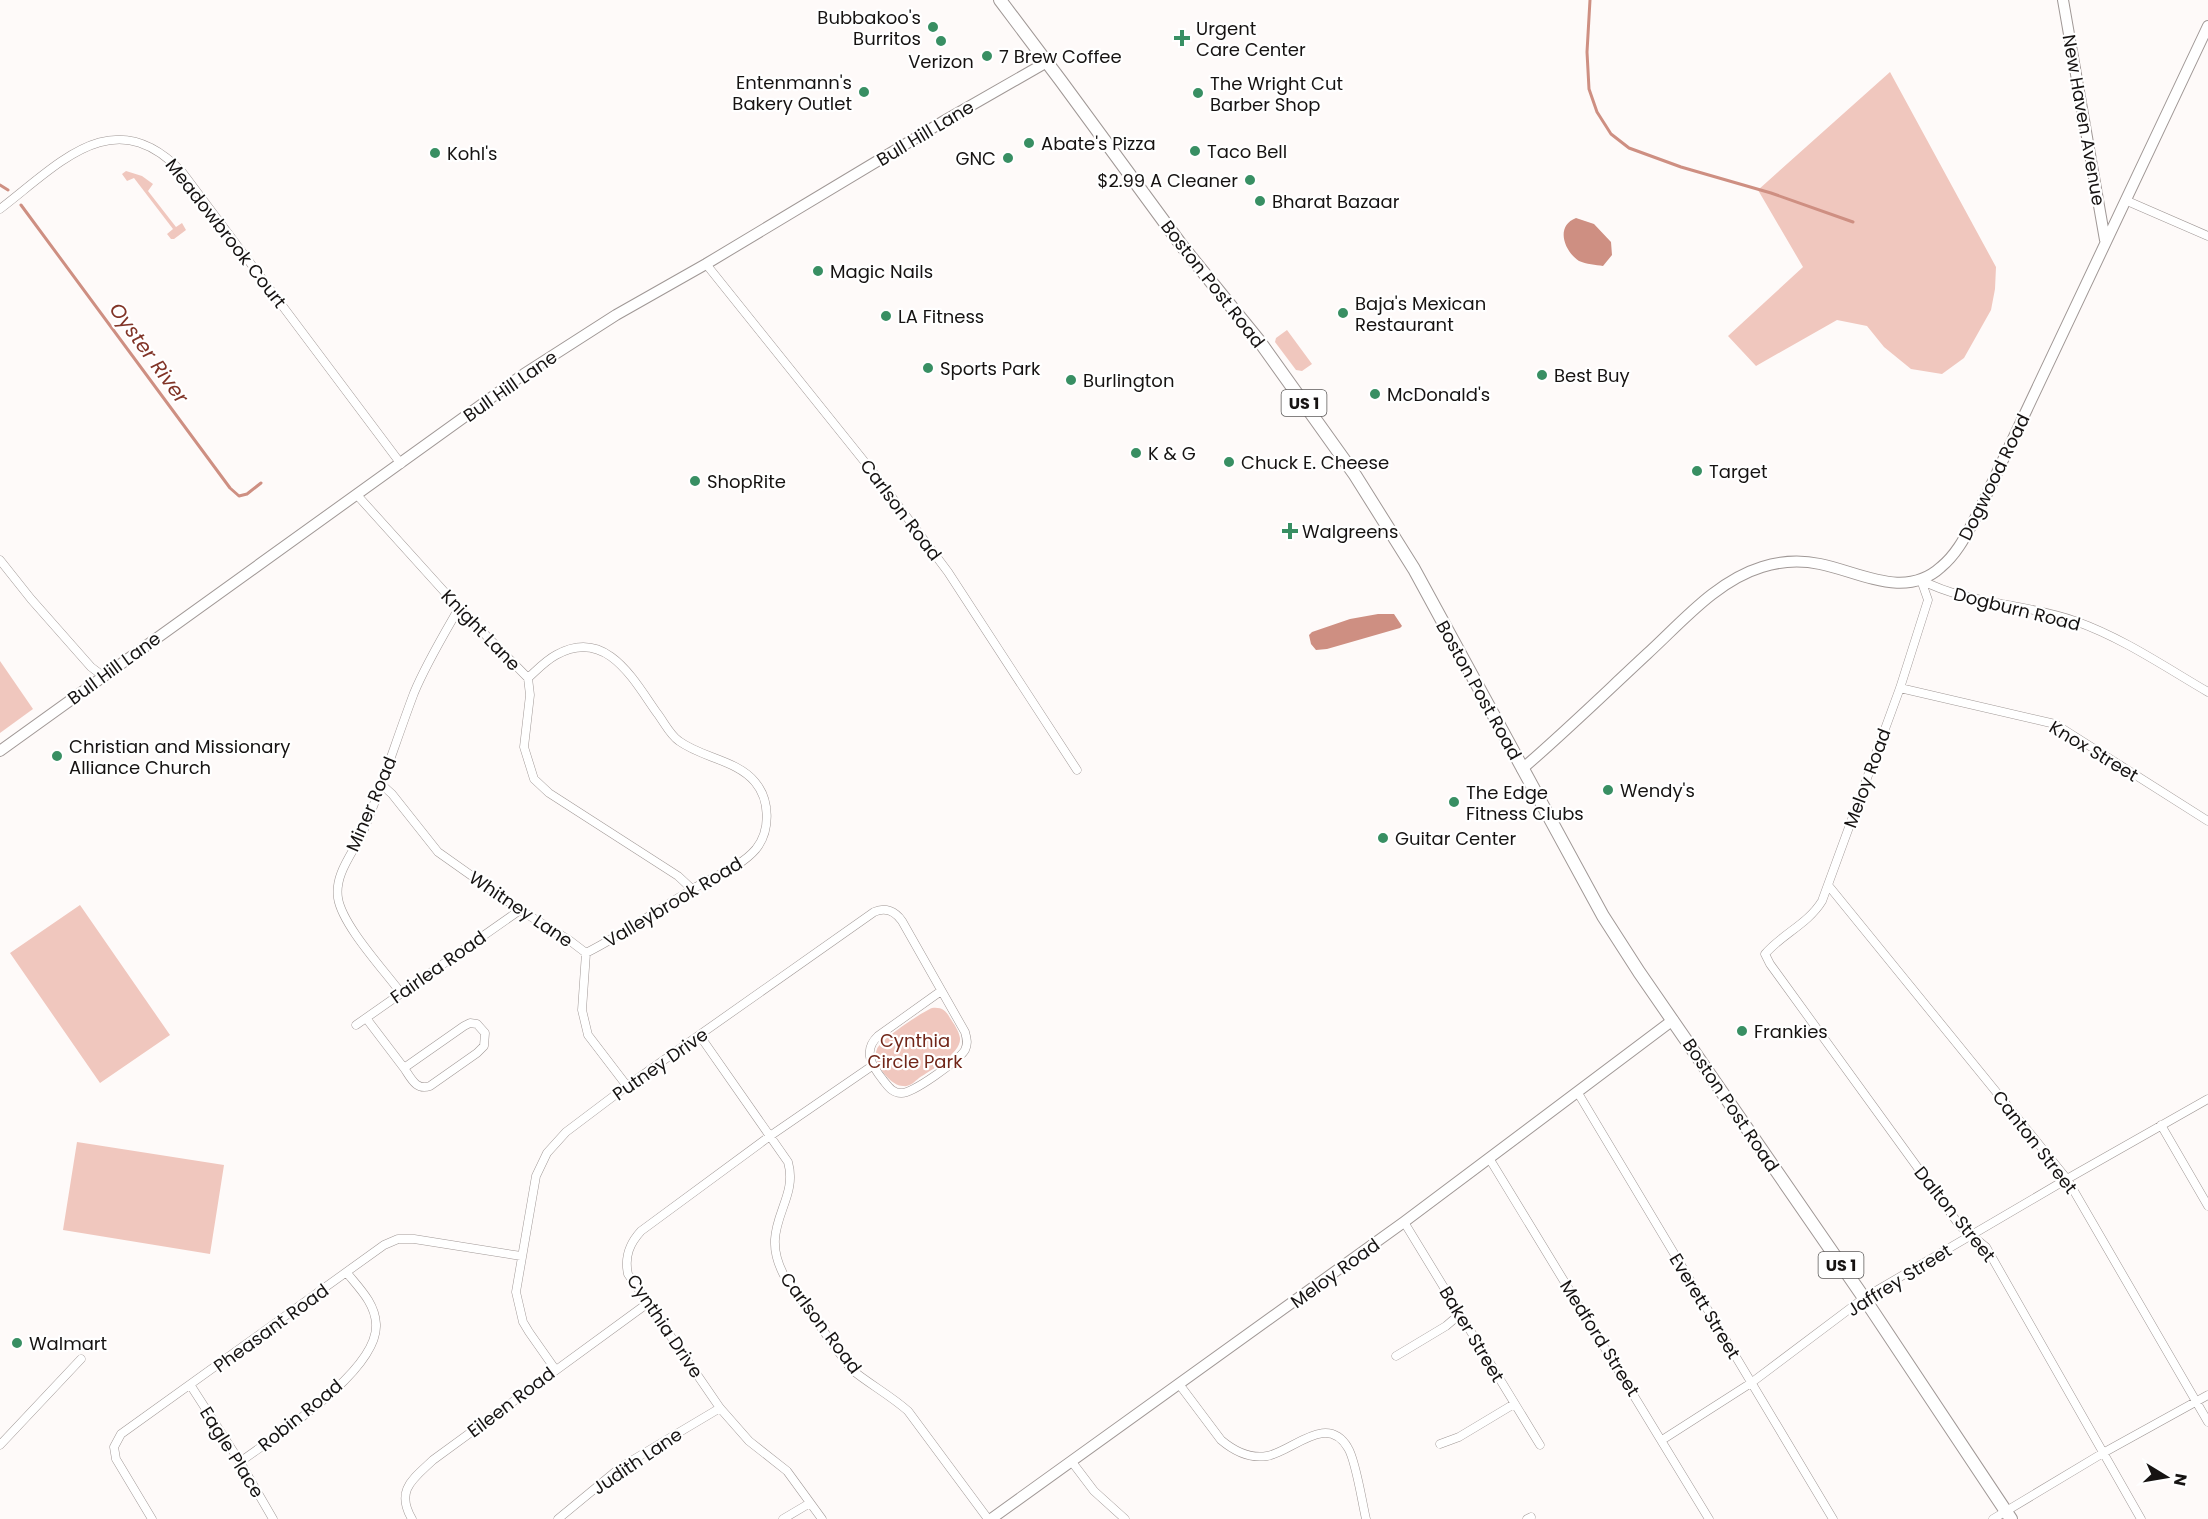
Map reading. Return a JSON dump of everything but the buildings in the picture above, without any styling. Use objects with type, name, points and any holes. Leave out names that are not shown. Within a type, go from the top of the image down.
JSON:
[{"type":"main road","name":"Boston Post Road","points":[[1000,0],[1182,246],[1260,342],[1355,475],[1414,569],[1603,916],[2008,1515]]},
{"type":"main road","name":"New Haven Avenue","points":[[2063,0],[2106,240]]},
{"type":"main road","name":"Dogwood Road","points":[[1921,580],[1940,569],[1960,546],[2047,370],[2106,240],[2207,32]]},
{"type":"main road","name":"Bull Hill Lane","points":[[0,751],[524,374],[616,315],[1047,62]]},
{"type":"main road","points":[[1522,768],[1576,723],[1697,607],[1723,586],[1747,572],[1775,564],[1798,562],[1823,565],[1865,578],[1890,582],[1921,580]]},
{"type":"main road","name":"Meloy Road","points":[[989,1519],[1072,1462],[1404,1222],[1673,1020]]},
{"type":"street","name":"Meadowbrook Court","points":[[0,209],[75,153],[94,143],[121,139],[143,143],[165,154],[182,172],[400,464]]},
{"type":"street","points":[[2125,200],[2208,236]]},
{"type":"street","name":"Carlson Road","points":[[706,264],[876,476],[941,563],[1077,770]]},
{"type":"street","name":"Knight Lane","points":[[357,495],[459,608],[528,678],[530,695],[524,747],[534,779],[549,793],[678,876],[692,889]]},
{"type":"street","points":[[0,560],[91,667],[103,676]]},
{"type":"street","name":"Meloy Road","points":[[1765,954],[1815,912],[1828,885],[1900,688],[1928,600],[1921,580]]},
{"type":"street","name":"Dogburn Road","points":[[1921,580],[1943,591],[2073,620],[2116,638],[2208,692]]},
{"type":"street","name":"Miner Road","points":[[401,993],[345,919],[337,892],[344,867],[364,830],[415,692],[430,659],[459,608]]},
{"type":"street","name":"Valleybrook Road","points":[[528,678],[547,661],[565,651],[580,647],[605,653],[623,666],[679,741],[738,769],[754,781],[766,805],[767,817],[763,837],[746,859],[586,953]]},
{"type":"street","name":"Knox Street","points":[[1900,688],[2055,724],[2208,821]]},
{"type":"street","name":"Whitney Lane","points":[[381,785],[392,794],[438,852],[586,953],[582,1010],[588,1035],[627,1086]]},
{"type":"street","name":"Canton Street","points":[[1828,885],[2067,1179],[2208,1422]]},
{"type":"street","name":"Putney Drive","points":[[555,1369],[529,1332],[518,1305],[516,1286],[534,1184],[539,1168],[547,1153],[566,1132],[627,1086],[880,909],[890,911],[902,921],[942,992]]},
{"type":"street","name":"Fairlea Road","points":[[356,1025],[520,910]]},
{"type":"street","name":"Dalton Street","points":[[1765,954],[1960,1226],[1986,1247],[2141,1519]]},
{"type":"street","points":[[942,992],[967,1037],[967,1044],[962,1054],[918,1087],[905,1093],[892,1090],[872,1066],[870,1051],[875,1038],[942,992]]},
{"type":"street","points":[[366,1018],[404,1068],[417,1085],[426,1088],[477,1053],[484,1046],[485,1033],[477,1024],[464,1026],[404,1068]]},
{"type":"street","name":"Carlson Road","points":[[700,1036],[788,1162],[791,1171],[789,1185],[776,1226],[775,1252],[778,1266],[851,1369],[865,1381],[893,1397],[908,1411],[989,1519]]},
{"type":"street","name":"Cynthia Drive","points":[[822,1519],[787,1471],[749,1441],[720,1408],[628,1274],[626,1266],[632,1240],[641,1230],[770,1136],[872,1066]]},
{"type":"street","name":"Everett Street","points":[[1578,1093],[1833,1519]]},
{"type":"street","name":"Jaffrey Street","points":[[1662,1440],[1751,1383],[1864,1299],[2208,1099]]},
{"type":"street","points":[[2161,1125],[2208,1206]]},
{"type":"street","name":"Medford Street","points":[[1489,1158],[1709,1519]]},
{"type":"street","name":"Baker Street","points":[[1404,1222],[1540,1445]]},
{"type":"street","name":"Pheasant Road","points":[[152,1519],[116,1459],[114,1448],[121,1434],[191,1386],[384,1245],[406,1238],[521,1256]]},
{"type":"street","name":"Robin Road","points":[[240,1462],[318,1406],[342,1383],[369,1351],[376,1325],[372,1307],[347,1273]]},
{"type":"street","name":"Eileen Road","points":[[412,1519],[405,1506],[406,1489],[433,1460],[648,1303]]},
{"type":"street","points":[[1396,1356],[1446,1326],[1460,1314]]},
{"type":"street","points":[[0,1445],[81,1359]]},
{"type":"street","points":[[1179,1384],[1221,1440],[1229,1447],[1246,1455],[1273,1455],[1306,1438],[1322,1433],[1340,1438],[1350,1452],[1366,1519]]},
{"type":"street","name":"Eagle Place","points":[[191,1386],[240,1462],[273,1519]]},
{"type":"street","points":[[1993,1519],[2008,1515],[2103,1453],[2208,1395]]},
{"type":"street","points":[[1440,1444],[1459,1437],[1514,1404]]},
{"type":"street","name":"Judith Lane","points":[[558,1519],[621,1467],[720,1408]]},
{"type":"street","points":[[1072,1462],[1094,1491],[1125,1519]]},
{"type":"street","points":[[783,1519],[810,1503]]},
{"type":"green space","points":[[1890,72],[1996,267],[1991,310],[1964,358],[1942,374],[1911,369],[1884,347],[1867,326],[1837,320],[1756,366],[1728,336],[1803,267],[1758,190]]},
{"type":"green space","points":[[126,171],[142,176],[153,184],[148,191],[176,227],[182,223],[186,230],[171,239],[167,234],[173,229],[134,178],[127,181],[122,174]]},
{"type":"green space","points":[[1287,330],[1312,364],[1302,371],[1296,370],[1275,342],[1276,338]]},
{"type":"green space","points":[[0,661],[33,709],[0,733]]},
{"type":"green space","points":[[80,905],[170,1035],[100,1083],[10,953]]},
{"type":"green space","name":"Cynthia Circle Park","points":[[932,1008],[941,1009],[947,1013],[959,1033],[959,1044],[944,1061],[912,1084],[898,1085],[887,1077],[879,1066],[877,1049],[893,1033]]},
{"type":"green space","points":[[77,1142],[224,1165],[210,1254],[63,1230]]},
{"type":"shaded area","points":[[1576,218],[1594,224],[1611,242],[1612,255],[1603,266],[1579,261],[1569,251],[1564,232],[1569,222]]},
{"type":"shaded area","points":[[1378,614],[1394,614],[1402,626],[1327,649],[1316,650],[1311,644],[1309,635],[1312,632],[1350,619]]},
{"type":"waterway","points":[[1590,0],[1587,52],[1589,89],[1597,112],[1611,134],[1629,148],[1681,167],[1771,193],[1853,222]]},
{"type":"waterway","name":"Oyster River","points":[[0,185],[8,190]]},
{"type":"waterway","name":"Oyster River","points":[[21,205],[230,488],[239,496],[247,494],[261,483]]},
{"type":"place","name":"Bubbakoo's Burritos","points":[[933,27]]},
{"type":"place","name":"Urgent Care Center","points":[[1182,38]]},
{"type":"place","name":"Verizon","points":[[941,41]]},
{"type":"place","name":"7 Brew Coffee","points":[[987,56]]},
{"type":"place","name":"Entenmann's Bakery Outlet","points":[[864,92]]},
{"type":"place","name":"The Wright Cut Barber Shop","points":[[1198,93]]},
{"type":"place","name":"Abate's Pizza","points":[[1029,143]]},
{"type":"place","name":"Taco Bell","points":[[1195,151]]},
{"type":"place","name":"Kohl's","points":[[435,153]]},
{"type":"place","name":"GNC","points":[[1008,158]]},
{"type":"place","name":"$2.99 A Cleaner","points":[[1250,180]]},
{"type":"place","name":"Bharat Bazaar","points":[[1260,201]]},
{"type":"place","name":"Magic Nails","points":[[818,271]]},
{"type":"place","name":"Baja's Mexican Restaurant","points":[[1343,313]]},
{"type":"place","name":"LA Fitness","points":[[886,316]]},
{"type":"place","name":"Sports Park","points":[[928,368]]},
{"type":"place","name":"Best Buy","points":[[1542,375]]},
{"type":"place","name":"Burlington","points":[[1071,380]]},
{"type":"place","name":"McDonald's","points":[[1375,394]]},
{"type":"place","name":"K & G","points":[[1136,453]]},
{"type":"place","name":"Chuck E. Cheese","points":[[1229,462]]},
{"type":"place","name":"Target","points":[[1697,471]]},
{"type":"place","name":"ShopRite","points":[[695,481]]},
{"type":"place","name":"Walgreens","points":[[1290,531]]},
{"type":"place","name":"Christian and Missionary Alliance Church","points":[[57,756]]},
{"type":"place","name":"Wendy's","points":[[1608,790]]},
{"type":"place","name":"The Edge Fitness Clubs","points":[[1454,802]]},
{"type":"place","name":"Guitar Center","points":[[1383,838]]},
{"type":"place","name":"Frankies","points":[[1742,1031]]},
{"type":"place","name":"Walmart","points":[[17,1343]]}]
